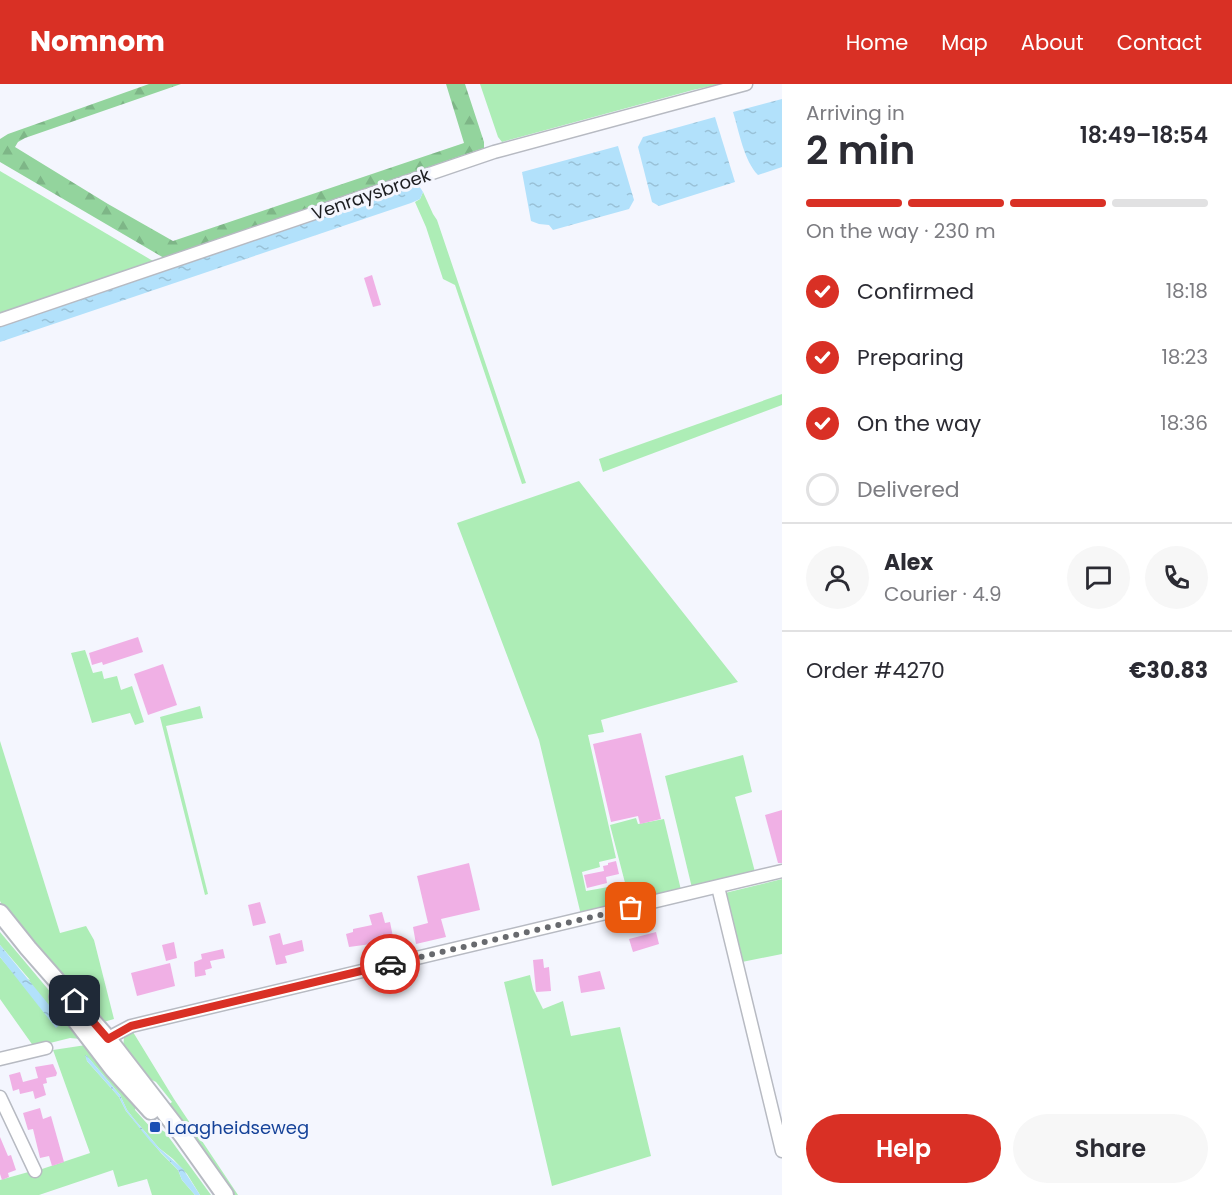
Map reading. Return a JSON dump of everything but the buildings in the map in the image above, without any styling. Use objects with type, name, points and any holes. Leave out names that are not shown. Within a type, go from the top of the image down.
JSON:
[{"type":"street","name":"Venraysbroek","points":[[0,320],[494,152],[746,84]]},
{"type":"street","points":[[103,1044],[131,1026],[782,871]]},
{"type":"street","points":[[718,887],[782,1151]]},
{"type":"street","points":[[0,913],[103,1044],[113,1070],[177,1142],[213,1195]]},
{"type":"street","points":[[0,927],[183,1136],[225,1195]]},
{"type":"street","points":[[0,1059],[46,1048]]},
{"type":"street","points":[[0,1097],[35,1171]]},
{"type":"green space","points":[[149,84],[181,84],[25,138],[15,147],[173,241],[464,143],[446,84],[465,84],[484,148],[164,258],[0,162],[0,139],[8,134]]},
{"type":"green space","points":[[480,84],[720,84],[502,142],[498,137]]},
{"type":"green space","points":[[0,171],[153,261],[0,314]]},
{"type":"green space","points":[[423,192],[437,220],[526,483],[522,484],[455,285],[443,279],[415,202],[420,199]]},
{"type":"green space","points":[[782,394],[782,405],[603,472],[599,459]]},
{"type":"green space","points":[[579,481],[738,682],[601,720],[604,732],[588,735],[616,858],[599,862],[600,867],[582,872],[586,891],[614,886],[618,905],[581,915],[539,740],[457,523]]},
{"type":"green space","points":[[85,650],[93,673],[102,671],[104,679],[117,676],[121,690],[132,686],[144,722],[135,725],[130,713],[92,723],[71,653]]},
{"type":"green space","points":[[200,706],[203,718],[166,726],[208,894],[205,895],[160,717]]},
{"type":"green space","points":[[0,741],[60,933],[86,926],[94,940],[114,1019],[97,1024],[0,906],[2,905],[0,901]]},
{"type":"green space","points":[[743,755],[752,792],[735,797],[755,872],[692,888],[665,776]]},
{"type":"green space","points":[[636,818],[638,824],[664,819],[681,890],[630,902],[610,825]]},
{"type":"green space","points":[[782,879],[782,954],[742,962],[725,893]]},
{"type":"green space","points":[[0,932],[52,994],[81,1039],[70,1038],[34,1047],[0,999],[0,957],[15,975],[30,980],[0,945]]},
{"type":"green space","points":[[530,975],[533,989],[543,1009],[563,1001],[571,1036],[620,1027],[651,1156],[552,1186],[504,982]]},
{"type":"green space","points":[[133,1032],[174,1099],[238,1195],[228,1195],[168,1105],[172,1102],[156,1082],[146,1077],[123,1049],[124,1037]]},
{"type":"green space","points":[[86,1045],[124,1088],[136,1107],[135,1110],[152,1129],[156,1127],[165,1132],[211,1195],[200,1195],[187,1174],[159,1148],[134,1119],[120,1095],[86,1055],[87,1061],[119,1097],[126,1111],[161,1153],[178,1170],[182,1180],[195,1195],[152,1195],[147,1179],[118,1187],[113,1170],[39,1195],[0,1195],[0,1180],[33,1172],[90,1153],[53,1050]]},
{"type":"water","points":[[782,99],[782,167],[758,175],[749,162],[733,112]]},
{"type":"water","points":[[715,117],[735,182],[659,206],[652,202],[638,147],[643,137]]},
{"type":"water","points":[[618,146],[634,200],[629,209],[553,230],[549,225],[531,221],[522,172]]},
{"type":"water","points":[[412,184],[419,186],[423,192],[420,199],[411,203],[0,342],[0,326]]},
{"type":"water","points":[[0,945],[63,1022],[56,1028],[0,957]]},
{"type":"water","points":[[85,1055],[120,1095],[134,1119],[159,1148],[183,1169],[200,1195],[195,1195],[182,1180],[178,1170],[150,1141],[126,1111],[119,1097],[87,1061]]},
{"type":"way so far","points":[[390,964],[631,908]]},
{"type":"place","name":"Laagheidseweg","points":[[155,1127]]},
{"type":"route","points":[[75,1001],[108,1039],[131,1026],[390,964]]}]
